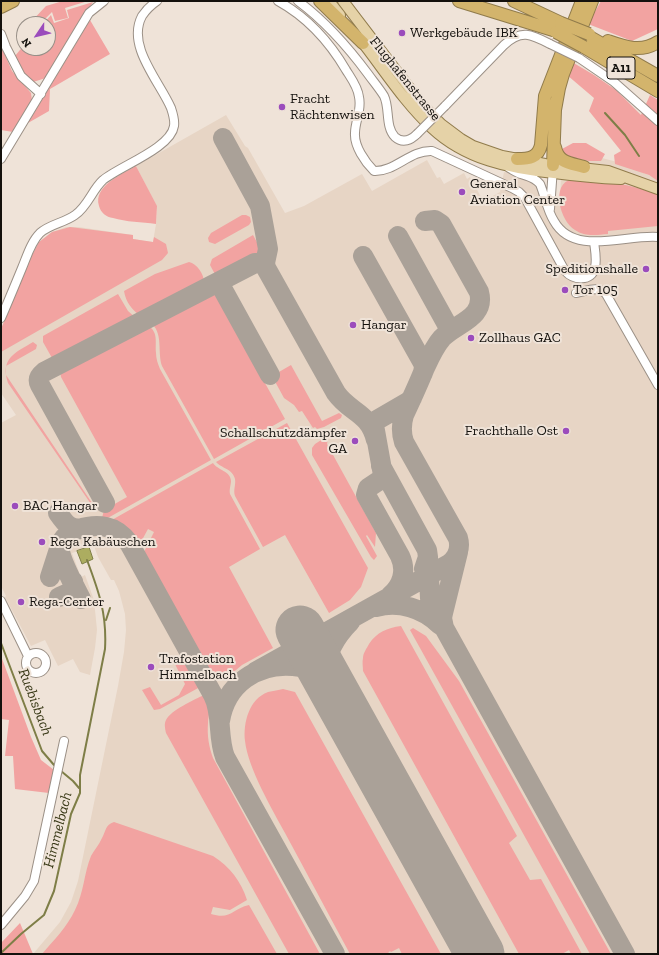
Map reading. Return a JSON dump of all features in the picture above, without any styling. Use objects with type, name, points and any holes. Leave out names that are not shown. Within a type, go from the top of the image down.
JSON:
[{"type":"highway","points":[[320,1],[363,43]]},
{"type":"highway","points":[[459,1],[557,28]]},
{"type":"highway","name":"A11","points":[[486,1],[587,39],[658,76]]},
{"type":"highway","name":"A11","points":[[514,1],[557,28]]},
{"type":"highway","points":[[517,159],[528,159],[536,155],[541,148],[544,105],[547,89],[582,1]]},
{"type":"highway","points":[[549,169],[554,141],[556,103],[560,82],[592,1]]},
{"type":"highway","points":[[587,39],[629,48],[645,48],[658,42]]},
{"type":"highway","name":"A11","points":[[587,39],[658,91]]},
{"type":"highway","points":[[542,131],[546,146],[549,169]]},
{"type":"highway","points":[[554,141],[556,152],[560,159],[584,167]]},
{"type":"main road","name":"Flughafenstrasse","points":[[329,1],[407,101],[432,128],[444,138],[470,153],[495,163],[507,166],[549,169]]},
{"type":"main road","name":"Flughafenstrasse","points":[[343,1],[423,106],[440,124],[473,146],[549,169]]},
{"type":"main road","points":[[549,169],[584,167],[608,171],[658,188]]},
{"type":"main road","points":[[549,169],[595,178],[631,179]]},
{"type":"street","points":[[1,160],[89,13],[104,1]]},
{"type":"street","points":[[1,318],[30,248],[40,233],[46,228],[77,214],[85,206],[96,188],[104,179],[159,146],[172,132],[174,126],[171,108],[146,63],[138,41],[140,21],[146,10],[157,1]]},
{"type":"street","points":[[278,1],[301,15],[320,33],[351,78],[359,95],[360,102],[354,135],[356,144],[374,171],[385,170],[425,151],[432,152],[516,190],[525,198],[565,271],[576,278],[584,278],[594,270],[594,242]]},
{"type":"street","points":[[298,1],[307,7],[332,30],[351,51],[383,96],[388,110],[391,130],[396,138],[404,141],[408,141],[417,134],[504,44],[513,37],[521,34],[531,35],[579,58],[614,82],[658,121]]},
{"type":"street","points":[[1,34],[21,76],[41,94]]},
{"type":"street","name":"Flughafenstrasse","points":[[507,166],[520,174],[537,180],[556,224],[564,233],[582,241],[594,242],[658,237]]},
{"type":"street","points":[[549,169],[550,211]]},
{"type":"street","name":"Flughafenstrasse","points":[[544,196],[549,169]]},
{"type":"street","points":[[576,294],[595,289],[601,290],[606,294],[658,385]]},
{"type":"street","points":[[1,601],[28,656]]},
{"type":"street","points":[[1,925],[25,896],[34,881],[64,741]]},
{"type":"shaded area","points":[[63,1],[88,1],[65,8],[68,18],[56,21],[56,16],[53,16],[52,12],[48,16],[37,16],[46,6]]},
{"type":"shaded area","points":[[601,1],[658,1],[658,29],[632,41],[588,24]]},
{"type":"shaded area","points":[[93,2],[46,78],[33,82],[24,74],[15,56],[16,55],[16,56],[56,56],[56,22],[69,18],[67,10]]},
{"type":"shaded area","points":[[90,20],[110,54],[50,89],[49,111],[28,123]]},
{"type":"shaded area","points":[[1,46],[12,71],[31,93],[32,101],[13,132],[1,130]]},
{"type":"shaded area","points":[[572,62],[616,90],[641,115],[650,95],[658,100],[658,181],[649,175],[615,164],[614,155],[621,151],[589,111],[594,98],[567,75]]},
{"type":"shaded area","points":[[226,115],[245,146],[248,148],[285,213],[304,206],[362,174],[372,191],[427,160],[437,178],[440,177],[444,184],[464,173],[467,179],[470,177],[481,197],[478,198],[480,203],[500,192],[504,172],[531,179],[538,187],[541,199],[560,201],[562,152],[602,158],[617,162],[658,179],[658,954],[33,954],[60,922],[71,902],[78,881],[118,686],[126,630],[125,614],[119,591],[114,580],[111,580],[98,557],[94,546],[72,553],[81,577],[85,575],[94,600],[97,630],[90,675],[80,672],[73,659],[58,666],[45,640],[31,646],[5,597],[6,596],[1,586],[1,423],[16,415],[1,393],[1,329],[29,261],[40,242],[52,232],[66,227],[78,227],[133,235],[133,239],[153,242],[157,207],[136,166]]},
{"type":"shaded area","points":[[573,143],[586,143],[605,154],[601,161],[589,161],[565,156],[562,149]]},
{"type":"shaded area","points":[[136,166],[157,206],[156,224],[129,221],[106,216],[102,213],[99,206],[98,199],[100,192],[104,187],[117,177]]},
{"type":"shaded area","points":[[572,179],[616,183],[638,188],[658,195],[658,226],[608,231],[608,234],[599,235],[587,235],[575,230],[565,219],[559,195],[565,182]]},
{"type":"shaded area","points":[[242,215],[250,217],[251,222],[249,225],[215,244],[209,242],[208,238],[211,233]]},
{"type":"shaded area","points":[[70,227],[133,235],[133,239],[153,242],[154,237],[166,244],[168,253],[162,260],[1,352],[1,329],[29,261],[39,242],[52,232]]},
{"type":"shaded area","points":[[253,235],[263,253],[217,278],[210,265],[212,259]]},
{"type":"shaded area","points":[[189,262],[195,265],[201,273],[204,279],[202,286],[141,317],[130,306],[124,291],[155,274]]},
{"type":"shaded area","points":[[207,292],[211,292],[217,297],[285,419],[214,459],[162,366],[159,337],[154,326],[150,322]]},
{"type":"shaded area","points":[[118,294],[128,311],[137,319],[59,359],[52,358],[43,342],[43,336]]},
{"type":"shaded area","points":[[146,324],[155,333],[156,357],[160,369],[211,460],[106,519],[102,518],[104,510],[127,497],[61,377],[60,371],[64,366]]},
{"type":"shaded area","points":[[33,342],[37,345],[36,349],[7,366],[11,357],[15,353]]},
{"type":"shaded area","points":[[291,365],[322,421],[339,413],[342,415],[341,418],[324,427],[317,429],[315,427],[313,428],[302,411],[299,412],[294,405],[284,398],[272,376]]},
{"type":"shaded area","points":[[6,375],[94,506],[93,507],[8,383]]},
{"type":"shaded area","points":[[287,423],[368,568],[361,587],[350,600],[329,613],[285,535],[263,547],[235,496],[234,476],[216,462]]},
{"type":"shaded area","points":[[329,435],[327,444],[376,533],[375,547],[367,535],[366,536],[377,556],[374,560],[312,455],[312,448],[315,444]]},
{"type":"shaded area","points":[[213,463],[229,475],[231,481],[230,494],[260,549],[229,567],[273,648],[242,665],[230,675],[222,676],[205,664],[143,554],[154,532],[148,529],[142,540],[136,541],[125,529],[110,521]]},
{"type":"shaded area","points":[[89,547],[93,559],[82,564],[77,551]]},
{"type":"shaded area","points":[[401,626],[517,836],[509,843],[530,880],[541,879],[582,954],[571,954],[569,950],[562,954],[519,954],[363,671],[364,654],[375,636],[383,631]]},
{"type":"shaded area","points":[[413,628],[426,636],[459,681],[611,954],[590,954],[410,630]]},
{"type":"shaded area","points":[[1,656],[41,760],[54,770],[49,793],[15,789],[13,756],[5,756],[9,720],[1,719]]},
{"type":"shaded area","points":[[183,660],[188,662],[200,684],[200,687],[160,709],[154,710],[142,690],[150,687],[161,705],[179,695],[185,684],[175,664]]},
{"type":"shaded area","points":[[283,689],[295,692],[441,954],[402,954],[399,948],[391,952],[390,951],[387,954],[350,954],[267,800],[247,752],[245,727],[246,719],[252,706],[261,695]]},
{"type":"shaded area","points":[[204,695],[207,696],[210,710],[208,719],[208,737],[213,758],[320,954],[289,954],[166,733],[165,723],[169,716],[183,706]]},
{"type":"shaded area","points":[[114,822],[213,856],[219,860],[234,875],[242,887],[247,900],[230,910],[213,907],[211,914],[223,916],[249,905],[277,954],[42,954],[72,916],[78,903],[91,856],[101,841],[107,827]]},
{"type":"shaded area","points":[[20,923],[33,954],[1,954],[1,943]]},
{"type":"waterway","points":[[605,113],[625,135],[639,156]]},
{"type":"waterway","name":"Himmelbach","points":[[1,953],[44,915],[54,891],[71,814],[80,793],[80,775],[105,649],[105,625],[101,603],[87,560]]},
{"type":"waterway","name":"Himmelbach","points":[[106,620],[110,608]]},
{"type":"waterway","name":"Ruebisbach","points":[[1,643],[42,751],[54,765]]},
{"type":"waterway","name":"Ruebisbach","points":[[61,771],[79,788]]},
{"type":"taxiway","points":[[223,138],[260,206],[268,249],[265,263],[266,268]]},
{"type":"taxiway","points":[[255,672],[449,564],[458,552],[458,538],[404,442],[402,426],[404,415],[432,353],[442,338],[474,314],[480,301],[479,292],[441,224],[435,220],[425,221]]},
{"type":"taxiway","points":[[398,236],[450,330]]},
{"type":"taxiway","points":[[363,256],[423,363],[423,373]]},
{"type":"taxiway","points":[[105,503],[40,385],[40,376],[44,372],[255,263],[262,264],[266,268],[336,393],[341,400],[364,418],[373,431],[376,440]]},
{"type":"taxiway","points":[[225,279],[222,283],[222,288],[270,375]]},
{"type":"taxiway","points":[[390,596],[398,588],[402,578],[402,562],[366,495],[368,488],[380,480],[383,475],[374,425],[377,420],[408,402],[412,398]]},
{"type":"taxiway","points":[[381,466],[427,550],[428,557],[424,569]]},
{"type":"taxiway","points":[[58,513],[71,527],[78,529],[83,528]]},
{"type":"taxiway","points":[[81,599],[62,559],[60,553],[62,542],[66,536],[78,529],[93,526],[113,529],[122,535],[129,543],[213,695],[218,710],[221,741],[225,757],[335,954]]},
{"type":"taxiway","points":[[50,577],[60,546]]},
{"type":"taxiway","points":[[444,628],[442,618],[458,552]]},
{"type":"taxiway","points":[[428,557],[430,598],[432,606],[625,954]]},
{"type":"taxiway","points":[[59,597],[72,590],[73,581]]},
{"type":"taxiway","points":[[376,607],[385,605],[410,607],[426,614],[440,625]]},
{"type":"taxiway","points":[[333,688],[327,676],[327,661],[332,647],[340,633],[350,622]]},
{"type":"taxiway","points":[[220,721],[223,708],[229,696],[236,687],[245,678],[267,668],[293,666],[314,671],[326,679],[336,695]]},
{"type":"runway","points":[[300,630],[480,954]]},
{"type":"place","name":"Werkgebäude IBK","points":[[402,33]]},
{"type":"place","name":"Fracht Rächtenwisen","points":[[282,107]]},
{"type":"place","name":"General Aviation Center","points":[[462,192]]},
{"type":"place","name":"Speditionshalle","points":[[646,269]]},
{"type":"place","name":"Tor 105","points":[[565,290]]},
{"type":"place","name":"Hangar","points":[[353,325]]},
{"type":"place","name":"Zollhaus GAC","points":[[471,338]]},
{"type":"place","name":"Frachthalle Ost","points":[[566,431]]},
{"type":"place","name":"Schallschutzdämpfer GA","points":[[355,441]]},
{"type":"place","name":"BAC Hangar","points":[[15,506]]},
{"type":"place","name":"Rega Kabäuschen","points":[[42,542]]},
{"type":"place","name":"Rega-Center","points":[[21,602]]},
{"type":"place","name":"Trafostation Himmelbach","points":[[151,667]]}]
